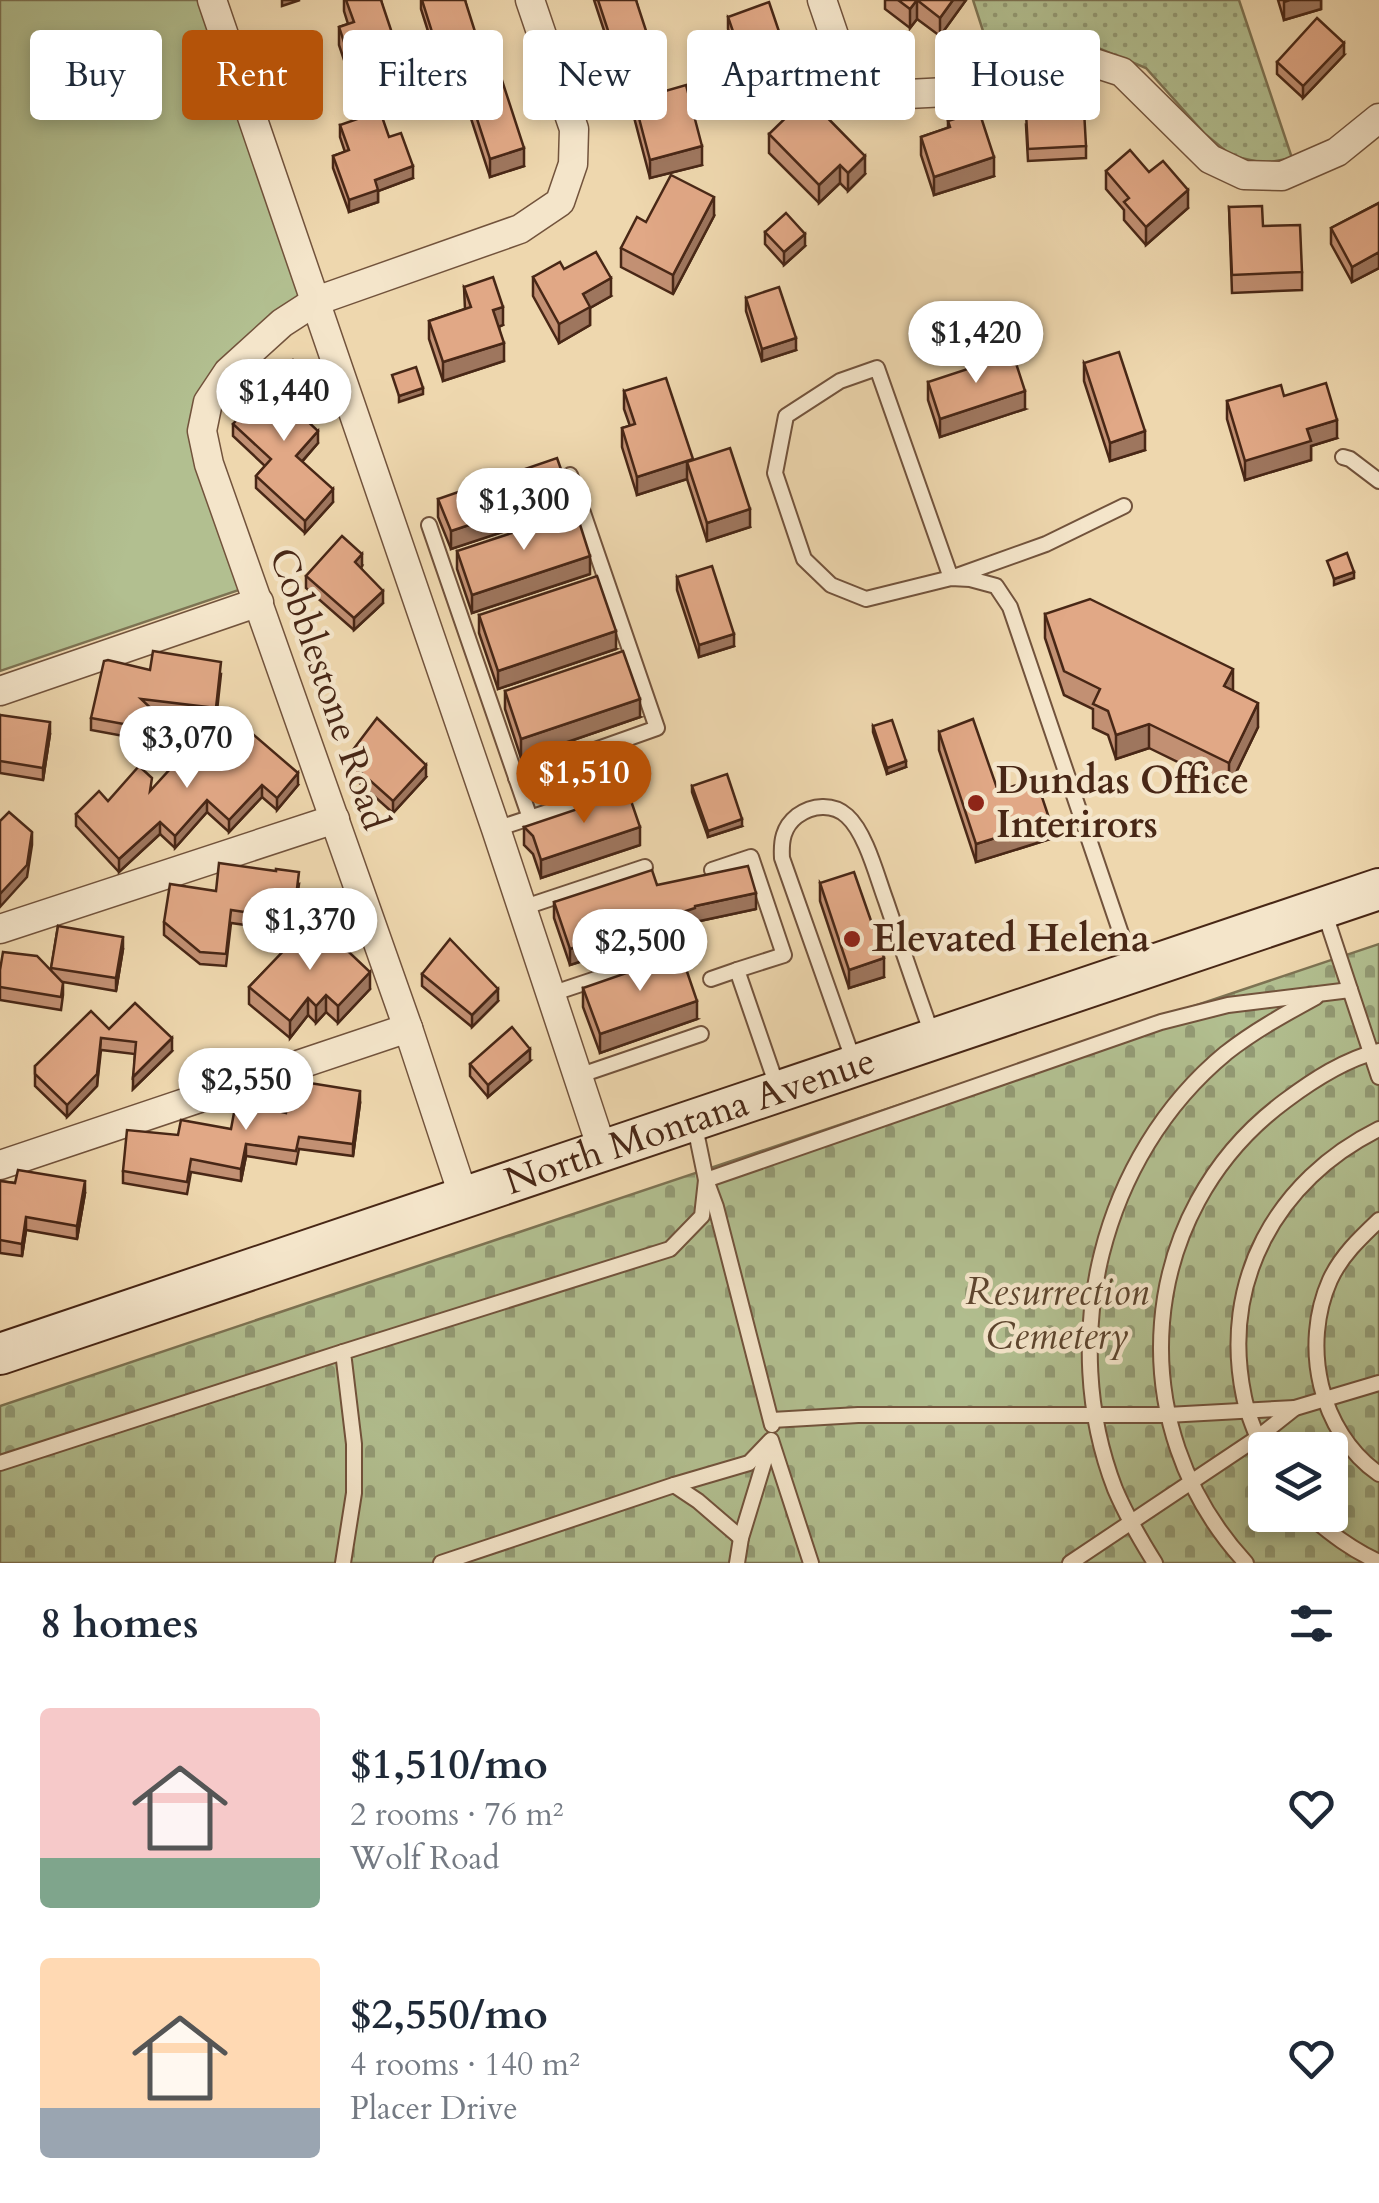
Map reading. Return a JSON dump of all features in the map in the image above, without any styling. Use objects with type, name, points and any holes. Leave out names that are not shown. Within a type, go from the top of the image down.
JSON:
[{"type":"main road","name":"North Montana Avenue","points":[[0,1354],[1379,889]]},
{"type":"street","points":[[212,0],[603,1152]]},
{"type":"street","name":"Cobblestone Road","points":[[464,1198],[209,464],[202,431],[208,402],[228,372],[282,324],[316,301],[520,229],[560,202],[573,164],[574,130],[530,0]]},
{"type":"street","points":[[822,0],[838,47],[855,74],[888,95],[947,92],[1038,61],[1085,60],[1122,72],[1210,159],[1244,174],[1282,176],[1337,152],[1379,118]]},
{"type":"street","points":[[0,691],[259,602]]},
{"type":"street","points":[[0,930],[335,819]]},
{"type":"street","points":[[0,1165],[408,1028]]},
{"type":"lane","points":[[951,578],[877,368],[840,381],[786,416],[775,473],[804,559],[831,585],[866,598],[951,578],[1046,544],[1124,506]]},
{"type":"lane","points":[[1343,457],[1379,482]]},
{"type":"lane","points":[[516,778],[657,728],[570,475]]},
{"type":"lane","points":[[566,522],[584,516]]},
{"type":"lane","points":[[429,524],[530,818]]},
{"type":"lane","points":[[442,562],[460,557]]},
{"type":"lane","points":[[951,578],[996,586],[1010,607],[1134,972]]},
{"type":"lane","points":[[588,586],[606,580]]},
{"type":"lane","points":[[464,627],[482,621]]},
{"type":"lane","points":[[614,660],[632,654]]},
{"type":"lane","points":[[490,703],[508,697]]},
{"type":"lane","points":[[496,829],[618,789]]},
{"type":"lane","points":[[855,1066],[782,858],[783,835],[791,822],[814,807],[830,807],[846,814],[859,832],[934,1040]]},
{"type":"lane","points":[[711,979],[784,955],[752,858],[712,870]]},
{"type":"lane","points":[[522,908],[644,867]]},
{"type":"lane","points":[[1323,908],[1375,1052],[1379,1076]]},
{"type":"lane","points":[[551,994],[674,954]]},
{"type":"lane","points":[[737,970],[779,1092]]},
{"type":"lane","points":[[1155,1563],[1115,1488],[1095,1415],[1089,1358],[1092,1301],[1103,1244],[1123,1191],[1150,1140],[1184,1095],[1225,1054],[1271,1021],[1322,994],[1350,990]]},
{"type":"lane","points":[[706,1180],[1161,1022],[1228,1005],[1322,994]]},
{"type":"lane","points":[[578,1076],[701,1034]]},
{"type":"lane","points":[[1246,1563],[1223,1538],[1191,1483],[1167,1415],[1160,1350],[1166,1286],[1186,1224],[1218,1168],[1261,1119],[1312,1080],[1375,1052]]},
{"type":"lane","points":[[694,1121],[706,1180],[772,1420],[771,1440],[737,1563]]},
{"type":"lane","points":[[1256,1432],[1239,1367],[1238,1337],[1244,1293],[1258,1250],[1280,1211],[1309,1176],[1331,1157],[1379,1129]]},
{"type":"lane","points":[[0,1462],[670,1249],[702,1216],[706,1180]]},
{"type":"lane","points":[[1379,1220],[1352,1245],[1330,1279],[1318,1319],[1316,1360],[1324,1400],[1342,1436],[1379,1474]]},
{"type":"lane","points":[[343,1352],[354,1444],[354,1493],[343,1563]]},
{"type":"lane","points":[[772,1420],[858,1415],[1167,1415],[1295,1408],[1379,1383]]},
{"type":"lane","points":[[1265,1432],[1295,1408]]},
{"type":"lane","points":[[441,1563],[749,1462],[771,1440]]},
{"type":"lane","points":[[771,1440],[810,1563]]},
{"type":"lane","points":[[1070,1563],[1248,1445]]},
{"type":"lane","points":[[674,1484],[741,1538]]},
{"type":"lane","points":[[1329,1532],[1379,1562]]},
{"type":"green space","points":[[0,0],[220,0],[230,30],[182,30],[182,120],[258,120],[316,301],[228,372],[202,431],[239,590],[0,671]]},
{"type":"green space","points":[[973,0],[1239,0],[1292,158],[1264,163],[1232,156],[1205,134],[1146,68],[1100,49],[1100,30],[983,30]]},
{"type":"green space","name":"Resurrection Cemetery","points":[[1379,944],[1379,1563],[0,1563],[0,1406]]},
{"type":"building","points":[[346,0],[381,0],[391,30],[343,30],[343,39],[339,27],[354,22]]},
{"type":"building","points":[[422,0],[465,0],[474,30],[431,30]]},
{"type":"building","points":[[598,0],[636,0],[646,30],[608,30]]},
{"type":"building","points":[[898,0],[917,0],[910,9]]},
{"type":"building","points":[[917,0],[953,0],[940,18]]},
{"type":"building","points":[[769,2],[778,30],[732,30],[728,17]]},
{"type":"building","points":[[1317,18],[1344,43],[1303,86],[1277,62]]},
{"type":"building","points":[[503,83],[524,148],[490,159],[477,120],[503,120]]},
{"type":"building","points":[[686,85],[687,120],[695,120],[702,146],[650,160],[639,120],[667,120],[667,91]]},
{"type":"building","points":[[354,120],[383,120],[389,137],[401,133],[413,166],[375,180],[378,190],[349,200],[333,156],[349,150],[340,125]]},
{"type":"building","points":[[783,120],[830,120],[865,156],[848,173],[840,165],[819,185],[769,134]]},
{"type":"building","points":[[982,120],[994,157],[934,177],[921,137],[950,127],[948,121]]},
{"type":"building","points":[[1026,120],[1085,120],[1086,146],[1028,149]]},
{"type":"building","points":[[1130,150],[1149,172],[1163,161],[1188,190],[1146,227],[1124,202],[1129,198],[1106,171]]},
{"type":"building","points":[[671,175],[714,197],[673,275],[621,248],[637,217],[646,222]]},
{"type":"building","points":[[1379,203],[1379,252],[1352,267],[1331,228]]},
{"type":"building","points":[[1262,206],[1263,226],[1300,225],[1302,272],[1232,275],[1229,207]]},
{"type":"building","points":[[786,213],[805,234],[784,252],[765,232]]},
{"type":"building","points":[[596,252],[611,278],[583,294],[590,307],[559,324],[533,277],[560,262],[564,269]]},
{"type":"building","points":[[493,277],[503,307],[493,310],[504,343],[443,362],[429,321],[471,307],[464,287]]},
{"type":"building","points":[[779,287],[796,338],[762,349],[746,298]]},
{"type":"building","points":[[1119,352],[1145,431],[1110,443],[1084,363]]},
{"type":"building","points":[[1013,354],[1025,391],[940,419],[928,382]]},
{"type":"building","points":[[293,360],[307,373],[283,398],[318,431],[296,456],[333,489],[305,521],[256,476],[271,459],[233,424]]},
{"type":"building","points":[[416,367],[423,388],[399,396],[392,375]]},
{"type":"building","points":[[666,378],[693,459],[637,477],[622,428],[635,424],[624,391]]},
{"type":"building","points":[[1326,383],[1337,420],[1307,429],[1311,441],[1245,461],[1227,401],[1281,385],[1284,396]]},
{"type":"building","points":[[730,448],[750,509],[707,523],[687,462]]},
{"type":"building","points":[[557,458],[569,492],[451,531],[438,499]]},
{"type":"building","points":[[576,512],[590,556],[472,595],[457,551]]},
{"type":"building","points":[[342,536],[362,554],[355,562],[383,591],[354,618],[306,576]]},
{"type":"building","points":[[1347,553],[1354,572],[1334,579],[1327,561]]},
{"type":"building","points":[[712,566],[734,634],[699,645],[677,577]]},
{"type":"building","points":[[597,576],[616,631],[498,671],[479,615]]},
{"type":"building","points":[[1090,599],[1233,669],[1224,686],[1258,703],[1229,763],[1149,724],[1116,735],[1108,711],[1093,704],[1100,689],[1064,671],[1045,614]]},
{"type":"building","points":[[153,651],[221,662],[216,708],[141,699],[178,734],[91,718],[104,661],[150,670]]},
{"type":"building","points":[[623,651],[640,699],[521,739],[505,691]]},
{"type":"building","points":[[0,715],[50,722],[43,768],[0,761]]},
{"type":"building","points":[[377,718],[426,765],[393,801],[346,759]]},
{"type":"building","name":"Dundas Office Interirors","points":[[973,719],[998,791],[1036,779],[1050,821],[976,844],[939,732]]},
{"type":"building","points":[[892,720],[906,761],[887,768],[873,726]]},
{"type":"building","points":[[241,724],[298,773],[277,798],[262,785],[229,820],[207,800],[175,836],[160,822],[119,859],[76,814],[99,791],[108,801],[139,766],[152,778],[150,791],[191,746],[208,762]]},
{"type":"building","points":[[727,774],[742,819],[708,831],[692,786]]},
{"type":"building","points":[[628,792],[640,827],[541,860],[533,836],[524,827]]},
{"type":"building","points":[[9,812],[32,832],[27,865],[0,894],[0,821]]},
{"type":"building","points":[[219,863],[299,872],[295,905],[313,922],[231,910],[226,954],[200,952],[164,922],[170,884],[216,891]]},
{"type":"building","points":[[748,866],[756,893],[695,906],[570,949],[554,902],[652,870],[657,885]]},
{"type":"building","name":"Elevated Helena","points":[[854,872],[884,958],[849,970],[820,883]]},
{"type":"building","points":[[314,919],[370,972],[338,1006],[326,995],[316,1006],[308,998],[290,1021],[249,987]]},
{"type":"building","points":[[58,926],[123,937],[116,978],[51,968]]},
{"type":"building","points":[[450,939],[498,989],[472,1015],[422,974]]},
{"type":"building","points":[[3,952],[37,956],[63,983],[61,997],[0,987]]},
{"type":"building","points":[[681,954],[697,1001],[600,1034],[583,988]]},
{"type":"building","points":[[135,1003],[172,1038],[133,1077],[136,1042],[101,1038],[97,1074],[67,1105],[35,1074],[35,1066],[91,1011],[109,1029]]},
{"type":"building","points":[[512,1027],[530,1049],[488,1085],[470,1064]]},
{"type":"building","points":[[291,1080],[360,1091],[353,1144],[299,1137],[296,1151],[246,1144],[241,1169],[191,1159],[187,1182],[123,1171],[127,1130],[178,1135],[181,1120],[231,1129],[236,1102],[286,1113]]},
{"type":"building","points":[[18,1170],[85,1181],[77,1226],[26,1217],[22,1244],[0,1240],[0,1181],[15,1183]]},
{"type":"place","name":"Dundas Office Interirors","points":[[976,803]]},
{"type":"place","name":"Elevated Helena","points":[[852,939]]}]
